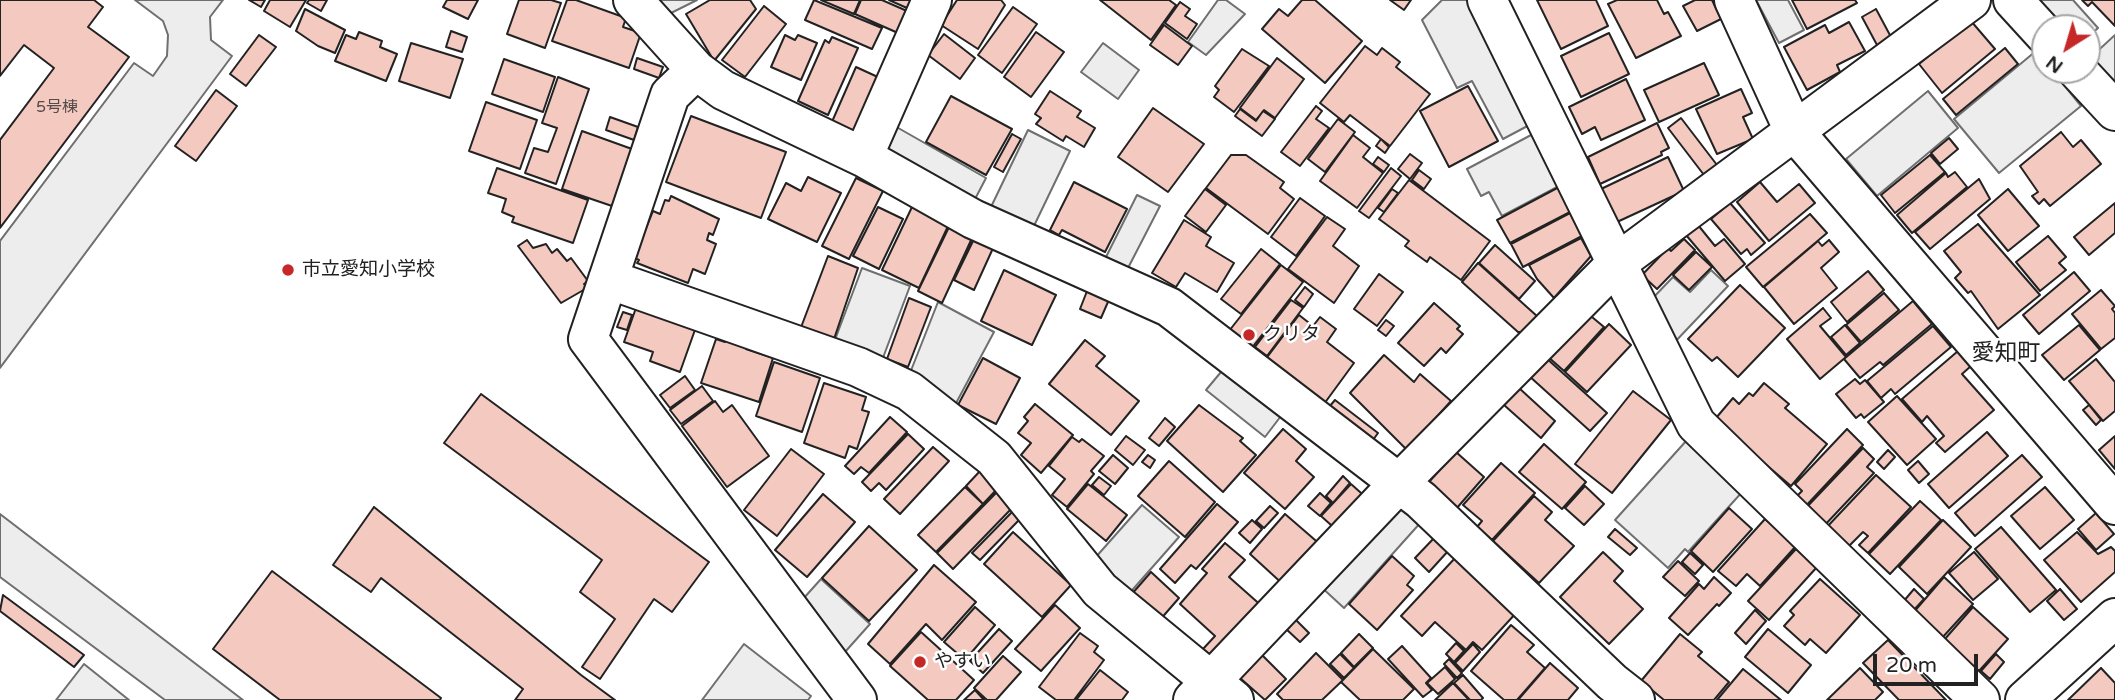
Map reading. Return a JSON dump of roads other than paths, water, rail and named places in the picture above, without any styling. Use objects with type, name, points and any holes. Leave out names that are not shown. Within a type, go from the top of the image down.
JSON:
[{"type":"street","points":[[633,0],[696,70],[723,90],[863,157],[972,219],[1169,307],[1401,482],[1612,682],[1635,700]]},
{"type":"street","points":[[863,157],[932,0]]},
{"type":"street","points":[[1487,0],[1696,424],[1980,700]]},
{"type":"street","points":[[1734,0],[1794,131],[2115,505]]},
{"type":"street","points":[[608,279],[858,367],[909,391],[994,458],[1100,590],[1212,694],[1401,482],[1617,263],[1971,0]]},
{"type":"street","points":[[2013,0],[2031,20]]},
{"type":"street","points":[[696,70],[670,95],[589,339],[857,700]]},
{"type":"street","points":[[2090,84],[2115,111]]},
{"type":"street","points":[[2025,700],[2115,618]]},
{"type":"place","name":"市立愛知小学校","points":[[288,270]]},
{"type":"place","name":"クリタ","points":[[1249,335]]},
{"type":"place","name":"やすい","points":[[920,662]]},
{"type":"district","name":"愛知町","points":[[2006,354]]}]
